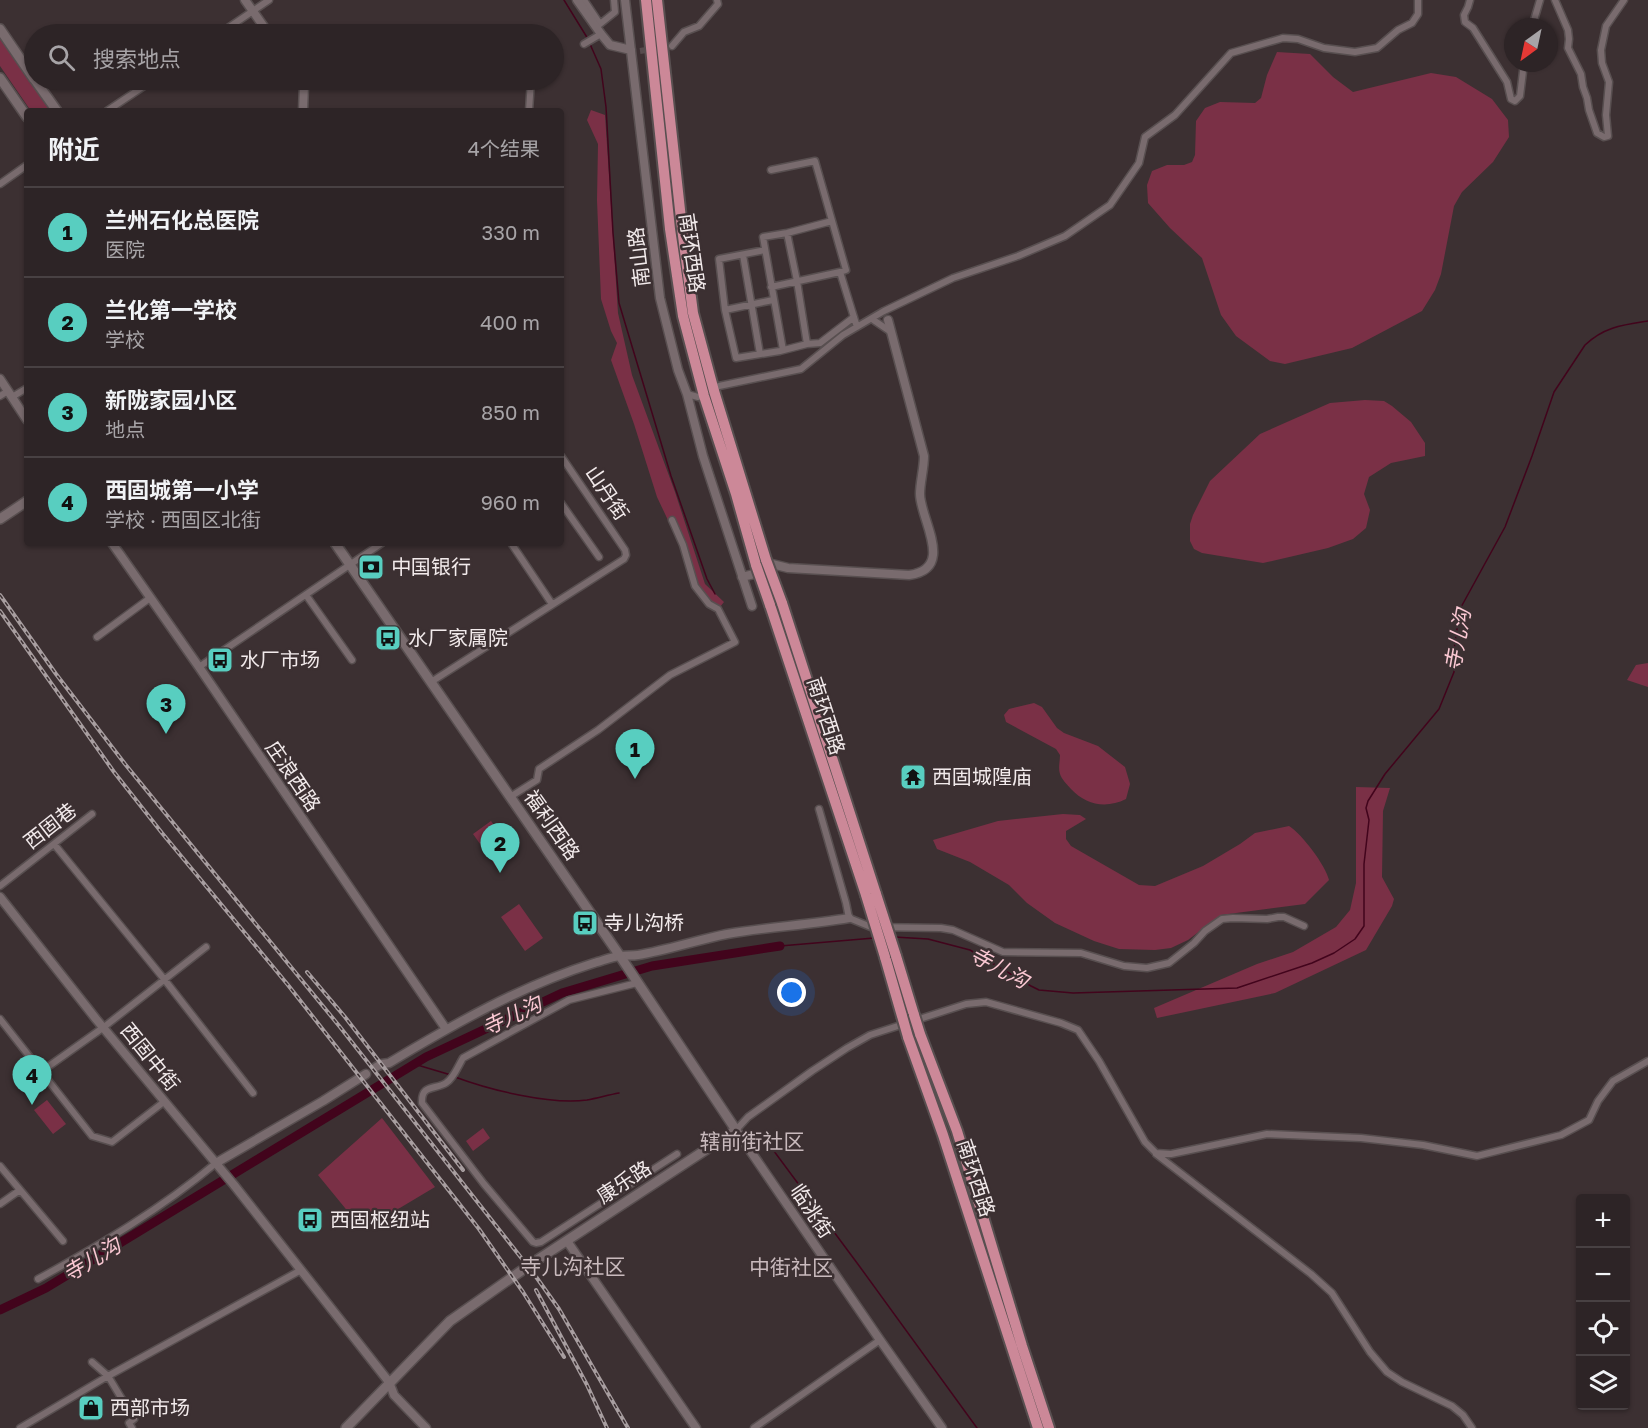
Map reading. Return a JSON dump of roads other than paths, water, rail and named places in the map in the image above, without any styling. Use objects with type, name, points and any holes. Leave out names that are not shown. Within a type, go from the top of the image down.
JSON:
[{"type":"highway","name":"南环西路","points":[[646,0],[670,229],[683,316],[705,396],[736,494],[761,562],[782,603],[843,809],[891,956],[957,1131],[1049,1428]]},
{"type":"highway","name":"南环西路","points":[[657,0],[693,313],[761,562],[770,605],[836,787]]},
{"type":"highway","name":"南环西路","points":[[891,956],[908,1036],[943,1134],[1038,1428]]},
{"type":"main road","points":[[0,29],[24,63]]},
{"type":"main road","points":[[0,78],[24,113]]},
{"type":"main road","points":[[43,90],[55,108]]},
{"type":"main road","points":[[0,519],[24,503]]},
{"type":"main road","name":"福利西路","points":[[337,546],[621,958],[736,1130]]},
{"type":"main road","name":"康乐路","points":[[531,1264],[736,1130]]},
{"type":"main road","points":[[346,1428],[450,1321],[521,1271]]},
{"type":"street","points":[[245,0],[262,24]]},
{"type":"street","points":[[234,24],[269,0]]},
{"type":"street","points":[[577,0],[599,36],[610,45],[636,51]]},
{"type":"street","points":[[584,0],[600,24],[615,12],[614,0]]},
{"type":"street","name":"南山路","points":[[625,0],[636,51],[660,297],[703,456],[752,606]]},
{"type":"street","points":[[672,46],[684,32],[699,26],[717,4],[717,0]]},
{"type":"street","points":[[719,386],[801,369],[857,327],[953,278],[1018,256],[1065,236],[1110,205],[1139,162],[1145,137],[1175,115],[1232,53],[1283,38],[1298,39],[1324,48],[1355,52],[1377,48],[1398,30],[1412,23],[1418,14],[1418,0]]},
{"type":"street","points":[[1470,0],[1464,15],[1465,22],[1473,28],[1507,82],[1511,99],[1515,101],[1520,96],[1523,72]]},
{"type":"street","points":[[1534,18],[1539,0]]},
{"type":"street","points":[[1555,0],[1568,30],[1568,48],[1581,74],[1589,110],[1598,133],[1605,137],[1608,136],[1606,115],[1608,82],[1602,63],[1601,50],[1606,26],[1624,0]]},
{"type":"street","points":[[586,43],[599,36]]},
{"type":"street","points":[[111,108],[138,90]]},
{"type":"street","points":[[302,90],[303,108]]},
{"type":"street","points":[[529,108],[530,90]]},
{"type":"street","points":[[771,170],[814,161],[846,270],[771,287]]},
{"type":"street","points":[[0,184],[24,167]]},
{"type":"street","points":[[783,350],[763,237],[832,221]]},
{"type":"street","points":[[787,233],[807,344]]},
{"type":"street","points":[[765,250],[719,259],[725,310],[736,358],[820,343],[854,317]]},
{"type":"street","points":[[743,255],[760,354]]},
{"type":"street","points":[[840,272],[857,327]]},
{"type":"street","points":[[725,310],[773,300]]},
{"type":"street","points":[[872,319],[891,332]]},
{"type":"street","points":[[743,580],[772,564],[788,568],[909,575],[922,571],[930,562],[934,545],[920,495],[924,456],[888,320]]},
{"type":"street","points":[[0,379],[7,395],[24,416]]},
{"type":"street","points":[[7,395],[24,389]]},
{"type":"street","points":[[687,394],[698,397]]},
{"type":"street","name":"山丹街","points":[[552,604],[624,559],[626,555],[625,550],[564,460]]},
{"type":"street","points":[[564,507],[599,558]]},
{"type":"street","points":[[510,797],[537,780],[539,769],[598,730],[670,675],[735,642],[718,609],[709,604],[695,586],[683,545],[672,520]]},
{"type":"street","name":"庄浪西路","points":[[114,546],[446,1029]]},
{"type":"street","points":[[199,667],[378,546]]},
{"type":"street","points":[[431,682],[552,604],[513,546]]},
{"type":"street","points":[[306,595],[352,660]]},
{"type":"street","points":[[97,637],[150,598]]},
{"type":"street","points":[[819,809],[849,918]]},
{"type":"street","name":"西固巷","points":[[0,886],[92,814]]},
{"type":"street","points":[[54,844],[254,1094]]},
{"type":"street","name":"西固中街","points":[[0,897],[104,1028],[234,1185],[389,1382],[394,1395],[426,1428]]},
{"type":"street","points":[[376,1067],[389,1063],[446,1029],[545,981],[577,969],[705,939],[768,927],[808,925],[849,918],[871,927],[953,930],[1003,952],[1081,953],[1124,966],[1147,968],[1169,963],[1222,919],[1267,920],[1284,917],[1304,926]]},
{"type":"street","points":[[42,1071],[104,1028],[206,947]]},
{"type":"street","points":[[636,981],[569,1000],[463,1058],[446,1083],[425,1091],[421,1098],[423,1107],[534,1243],[541,1242],[676,1154]]},
{"type":"street","points":[[736,1130],[748,1118],[803,1078],[870,1035],[966,1004],[986,1002],[1061,1023],[1078,1030],[1099,1061],[1144,1142],[1332,1293],[1370,1352],[1387,1372],[1402,1382],[1452,1406],[1463,1415],[1472,1428]]},
{"type":"street","points":[[0,1019],[92,1136],[112,1142],[165,1101]]},
{"type":"street","points":[[1156,1153],[1171,1154],[1267,1134],[1361,1138],[1424,1145],[1477,1156],[1561,1135],[1589,1120],[1598,1101],[1613,1081],[1648,1061]]},
{"type":"street","points":[[38,1279],[108,1240],[196,1179],[366,1074]]},
{"type":"street","name":"临洮街","points":[[736,1130],[942,1428]]},
{"type":"street","points":[[0,1166],[63,1241]]},
{"type":"street","points":[[0,1204],[20,1190]]},
{"type":"street","points":[[567,1241],[696,1428]]},
{"type":"street","points":[[20,1428],[108,1376],[301,1270]]},
{"type":"street","points":[[754,1428],[880,1340]]},
{"type":"street","points":[[92,1362],[108,1376],[134,1419],[129,1423],[132,1428]]},
{"type":"waterway","points":[[564,0],[588,39]]},
{"type":"waterway","points":[[590,44],[601,69],[606,107],[619,303],[671,476],[707,579],[715,594]]},
{"type":"waterway","name":"寺儿沟","points":[[894,937],[928,939],[970,950],[1039,990],[1073,993],[1237,988],[1312,963],[1334,953],[1355,939],[1364,926],[1364,864],[1369,820],[1366,808],[1368,801],[1385,774],[1439,709],[1454,672],[1453,656],[1460,609],[1505,527],[1554,392],[1585,345],[1592,339],[1614,328],[1648,321]]},
{"type":"waterway","name":"寺儿沟","points":[[780,946],[874,938]]},
{"type":"waterway","name":"寺儿沟","points":[[0,1310],[46,1288],[426,1057],[562,993],[652,966],[780,946]]},
{"type":"waterway","points":[[414,1064],[451,1075]]},
{"type":"waterway","points":[[455,1077],[502,1091],[556,1100],[587,1100],[619,1093]]},
{"type":"waterway","points":[[762,1135],[977,1428]]},
{"type":"tunnel","points":[[640,51],[672,46]]},
{"type":"railway","points":[[0,595],[56,674],[125,764],[340,1027],[534,1274],[559,1309],[628,1428]]},
{"type":"railway","points":[[0,611],[114,772],[288,985],[479,1229],[523,1292],[564,1357]]},
{"type":"railway","points":[[307,972],[345,1017],[463,1170]]},
{"type":"railway","points":[[536,1290],[587,1385],[607,1428]]},
{"type":"place","name":"中国银行","points":[[371,567]]},
{"type":"place","name":"水厂家属院","points":[[388,638]]},
{"type":"place","name":"水厂市场","points":[[220,660]]},
{"type":"place","name":"新陇家园小区","points":[[166,734]]},
{"type":"place","name":"西固城隍庙","points":[[913,777]]},
{"type":"place","name":"兰州石化总医院","points":[[635,779]]},
{"type":"place","name":"兰化第一学校","points":[[500,873]]},
{"type":"place","name":"寺儿沟桥","points":[[585,923]]},
{"type":"place","name":"西固城第一小学","points":[[32,1105]]},
{"type":"place","name":"西固枢纽站","points":[[310,1220]]},
{"type":"place","name":"西部市场","points":[[91,1408]]},
{"type":"district","name":"辖前街社区","points":[[752,1142]]},
{"type":"district","name":"寺儿沟社区","points":[[573,1267]]},
{"type":"district","name":"中街社区","points":[[791,1268]]}]
